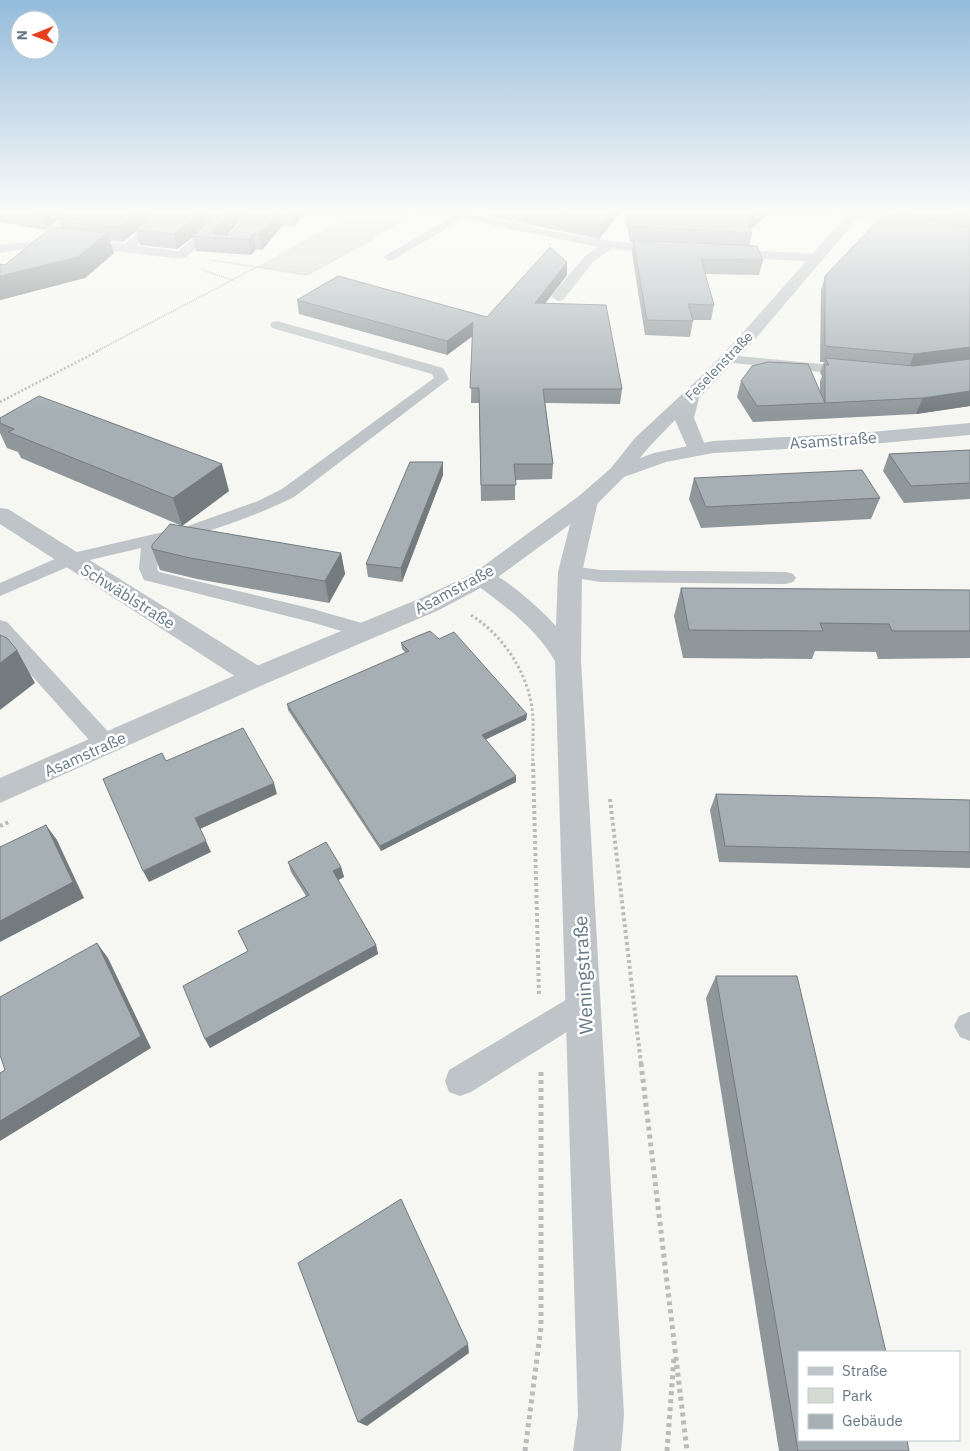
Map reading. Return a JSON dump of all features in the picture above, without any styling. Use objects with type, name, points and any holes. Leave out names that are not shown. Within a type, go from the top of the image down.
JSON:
[{"type":"street","name":"Feselenstraße","points":[[617,473],[627,458],[728,359],[798,278]]},
{"type":"street","points":[[690,398],[684,418],[697,450]]},
{"type":"street","name":"Asamstraße","points":[[0,792],[256,677],[430,604],[482,578],[586,501],[617,473],[661,457],[697,450],[860,439],[970,429]]},
{"type":"street","name":"Weningstraße","points":[[586,501],[570,572],[568,661],[601,1415],[597,1451]]},
{"type":"street","name":"Schwäblstraße","points":[[0,514],[256,677]]},
{"type":"street","points":[[482,578],[539,620],[556,639],[568,661]]},
{"type":"lane","points":[[558,297],[574,278]]},
{"type":"lane","points":[[0,590],[71,560],[227,519],[264,505],[288,493],[442,379],[438,371],[277,326]]},
{"type":"lane","points":[[728,359],[863,372]]},
{"type":"lane","points":[[151,540],[148,569],[151,576],[313,616],[365,631]]},
{"type":"lane","points":[[570,572],[601,576],[786,578]]},
{"type":"lane","points":[[0,627],[106,744]]},
{"type":"lane","points":[[460,1081],[584,1005]]},
{"type":"path","points":[[0,402],[237,278]]},
{"type":"path","points":[[468,614],[480,620],[507,650],[518,666],[531,704],[542,1114],[541,1327],[525,1451]]},
{"type":"path","points":[[574,781],[610,797],[687,1451]]},
{"type":"path","points":[[0,826],[18,818]]},
{"type":"path","points":[[668,1451],[675,1348]]},
{"type":"building","points":[[335,278],[344,278],[487,317],[522,278],[555,278],[535,303],[606,305],[622,389],[543,389],[553,464],[514,464],[516,485],[481,485],[479,388],[470,388],[473,322],[447,341],[297,300]]},
{"type":"building","points":[[640,278],[706,278],[714,305],[688,304],[693,321],[647,320]]},
{"type":"building","points":[[825,278],[970,278],[970,347],[914,354],[825,346]]},
{"type":"building","points":[[825,358],[914,366],[970,359],[970,391],[923,398],[825,403],[825,365],[829,365]]},
{"type":"building","points":[[768,362],[808,364],[825,403],[757,406],[741,381],[752,366]]},
{"type":"building","points":[[39,396],[222,464],[173,498],[8,432],[14,429],[0,423],[0,418]]},
{"type":"building","points":[[970,450],[970,483],[911,486],[889,454]]},
{"type":"building","points":[[410,462],[443,462],[401,568],[366,564]]},
{"type":"building","points":[[862,470],[880,498],[706,507],[694,478]]},
{"type":"building","points":[[170,524],[341,553],[325,581],[190,558],[152,549],[152,545]]},
{"type":"building","points":[[681,588],[970,590],[970,631],[892,631],[889,624],[820,623],[823,631],[689,630]]},
{"type":"building","points":[[430,631],[439,639],[454,632],[527,714],[482,735],[516,776],[380,846],[287,704],[409,651],[401,643]]},
{"type":"building","points":[[0,635],[7,638],[17,650],[0,663]]},
{"type":"building","points":[[243,728],[274,783],[195,818],[206,841],[143,871],[103,779],[162,753],[166,761]]},
{"type":"building","points":[[716,794],[970,800],[970,852],[725,846]]},
{"type":"building","points":[[46,825],[73,882],[0,921],[0,847]]},
{"type":"building","points":[[326,842],[341,867],[333,871],[376,945],[205,1039],[183,986],[248,951],[238,931],[309,895],[288,862]]},
{"type":"building","points":[[97,943],[141,1036],[0,1121],[0,1073],[5,1070],[0,1055],[0,997]]},
{"type":"building","points":[[716,976],[797,976],[886,1351],[798,1351],[798,1441],[907,1441],[909,1451],[798,1451]]},
{"type":"building","points":[[401,1199],[468,1344],[358,1422],[298,1263]]}]
